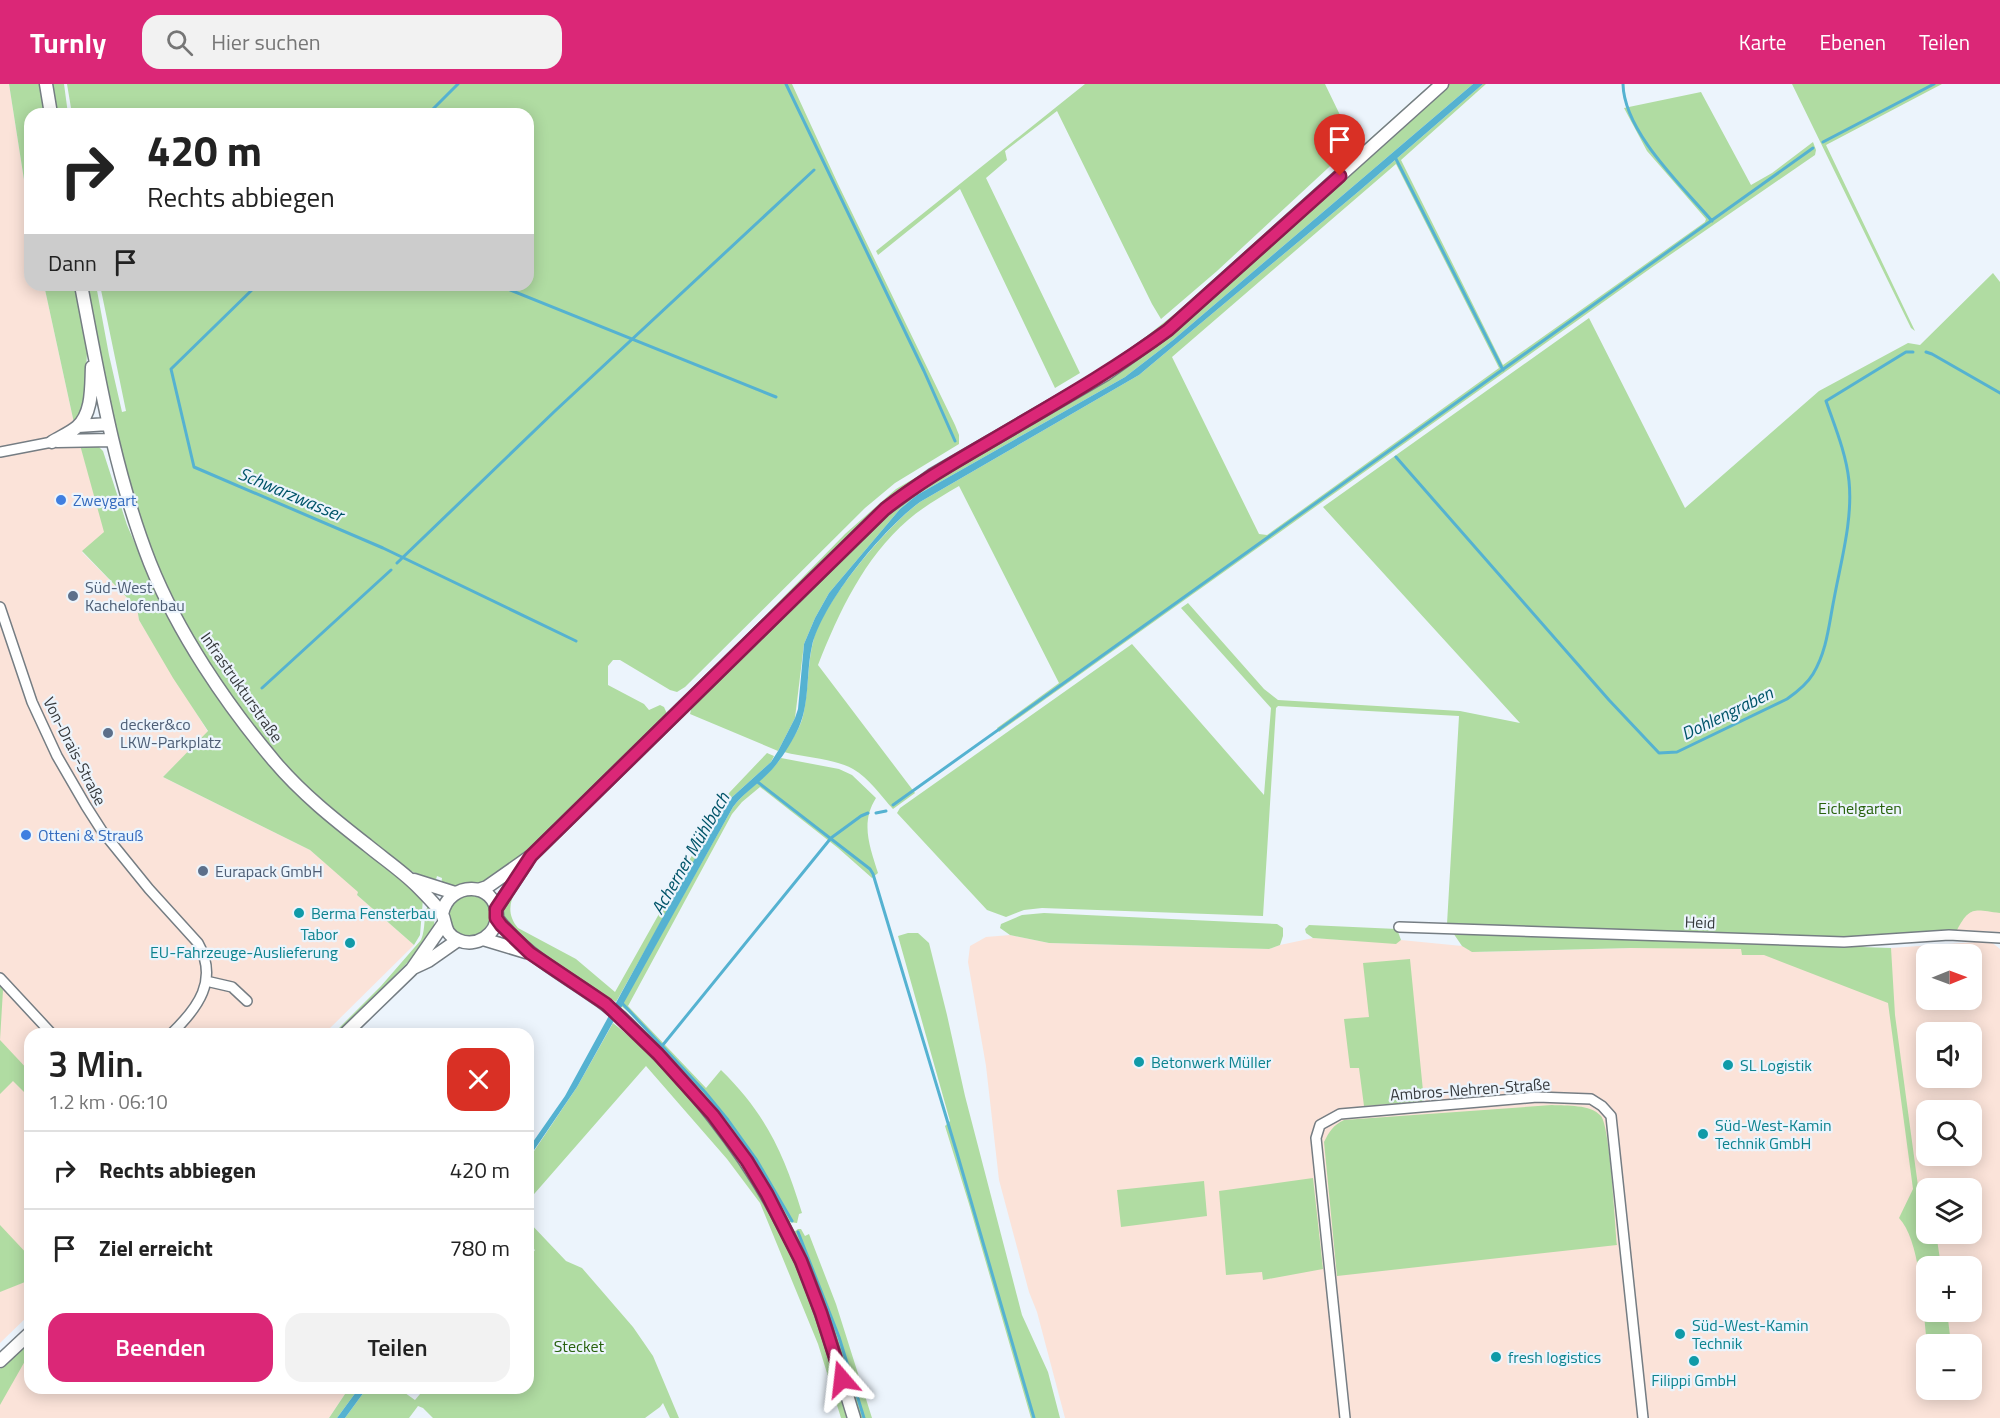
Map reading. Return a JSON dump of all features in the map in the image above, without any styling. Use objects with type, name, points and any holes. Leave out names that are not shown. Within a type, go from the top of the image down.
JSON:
[{"type":"street","points":[[46,84],[50,108]]},
{"type":"street","points":[[478,890],[487,887],[531,856],[885,509],[932,476],[1106,374],[1168,330],[1442,84]]},
{"type":"street","name":"Infrastrukturstraße","points":[[82,291],[108,424],[128,499],[151,565],[181,626],[223,694],[251,733],[279,766],[348,830],[410,879]]},
{"type":"street","points":[[78,426],[88,408],[94,352]]},
{"type":"street","points":[[52,442],[78,426],[108,424]]},
{"type":"street","points":[[0,452],[52,442],[112,440]]},
{"type":"street","name":"Von-Drais-Straße","points":[[0,607],[32,702],[57,756],[102,831],[149,889],[198,943],[207,967],[206,981]]},
{"type":"street","points":[[410,879],[443,919],[448,932],[458,940],[471,943],[483,939],[493,930],[496,914],[531,856]]},
{"type":"street","points":[[410,879],[454,893]]},
{"type":"street","points":[[351,1028],[412,969],[443,919],[447,901],[454,893],[467,888],[478,890],[488,896],[496,914],[530,953],[606,1004],[675,1071],[713,1115],[747,1161],[767,1194],[801,1261],[821,1313],[854,1418]]},
{"type":"street","name":"Heid","points":[[1399,927],[1844,942],[1948,935],[2000,938]]},
{"type":"street","points":[[483,939],[530,953]]},
{"type":"street","points":[[412,969],[458,940]]},
{"type":"street","points":[[0,978],[46,1028]]},
{"type":"street","points":[[177,1028],[190,1015],[200,999],[206,981],[232,987],[247,1001]]},
{"type":"street","name":"Ambros-Nehren-Straße","points":[[1345,1418],[1317,1157],[1316,1138],[1320,1125],[1340,1114],[1537,1097],[1591,1100],[1602,1106],[1611,1116],[1643,1418]]},
{"type":"street","points":[[0,1361],[24,1339]]},
{"type":"shaded area","points":[[0,84],[9,84],[24,180],[24,291],[45,291],[74,423],[105,532],[82,552],[137,608],[139,620],[208,732],[163,777],[310,850],[359,892],[357,895],[414,945],[330,1028],[24,1028],[24,1320],[0,1343]]},
{"type":"shaded area","points":[[1969,809],[2000,812],[2000,932],[1957,930]]},
{"type":"shaded area","points":[[1010,935],[1049,943],[1269,949],[1313,938],[1395,943],[1401,940],[1462,946],[1473,952],[1631,948],[1916,946],[1916,1010],[1982,1010],[1982,944],[1948,944],[1990,941],[2000,949],[2000,1418],[1065,1418],[999,1180],[986,1066],[968,962],[970,946],[986,937]]},
{"type":"shaded area","points":[[24,1349],[24,1394],[345,1394],[329,1418],[0,1418],[0,1379]]},
{"type":"green space","points":[[9,84],[41,84],[45,108],[24,108],[24,180]]},
{"type":"green space","points":[[52,84],[64,84],[67,108],[56,108]]},
{"type":"green space","points":[[67,84],[792,84],[955,425],[959,435],[959,444],[895,483],[865,508],[685,687],[677,692],[620,660],[613,660],[608,666],[608,685],[644,704],[649,710],[660,705],[664,707],[668,716],[543,838],[481,885],[441,885],[442,878],[437,876],[435,883],[406,868],[380,849],[288,770],[253,727],[189,628],[162,576],[131,493],[112,415],[87,291],[97,291],[122,412],[126,411],[101,291],[534,291],[534,108],[71,108]]},
{"type":"green space","points":[[1085,84],[1325,84],[1354,144],[1217,271],[1161,319],[1057,111],[1005,151],[1007,160],[986,178],[1080,373],[1055,388],[960,189],[878,255],[876,251]]},
{"type":"green space","points":[[1431,84],[1436,84],[1179,315],[1134,351],[854,531],[745,642],[683,700],[845,534],[896,489],[1094,373],[1133,347],[1177,312]]},
{"type":"green space","points":[[1449,84],[1473,84],[1173,340],[1125,377],[917,495],[900,509],[829,593],[815,618],[804,644],[795,718],[778,751],[690,714],[692,706],[866,531],[924,485],[1117,373],[1237,273]]},
{"type":"green space","points":[[1483,84],[1486,84],[1401,160],[1503,365],[1705,222],[1706,219],[1647,151],[1624,108],[1701,92],[1751,185],[1772,173],[1813,142],[1816,150],[1815,155],[1651,268],[999,732],[997,728],[1059,683],[959,486],[914,515],[878,551],[844,606],[818,665],[915,793],[893,809],[870,782],[853,769],[828,760],[784,752],[798,730],[803,716],[812,647],[820,622],[859,565],[906,513],[920,502],[1139,375]],"holes":[[[1396,164],[1499,368],[1267,535],[1259,534],[1172,357]]]},
{"type":"green space","points":[[1792,84],[1942,84],[1826,145],[1915,331],[1911,328]]},
{"type":"green space","name":"Eichelgarten","points":[[1993,273],[2000,282],[2000,913],[1974,911],[1966,916],[1957,930],[1861,947],[1891,948],[1895,1015],[1917,1178],[1916,1244],[1938,1244],[1939,1256],[1916,1256],[1916,1260],[1912,1243],[1899,1218],[1913,1189],[1888,1003],[1764,955],[1742,955],[1741,949],[1631,948],[1472,952],[1462,946],[1447,924],[1459,716],[1278,706],[1276,708],[1263,916],[1042,908],[1024,910],[1006,917],[987,910],[897,813],[900,808],[1132,644],[1264,795],[1271,708],[1181,608],[1188,603],[1264,689],[1278,700],[1460,711],[1520,723],[1323,507],[1589,318],[1685,508],[1819,391],[1908,343],[1920,345]]},
{"type":"green space","points":[[45,291],[76,291],[87,353],[84,409],[74,423]]},
{"type":"green space","points":[[80,445],[98,446],[103,451],[127,525],[142,560],[189,653],[226,711],[270,766],[298,795],[423,899],[420,935],[414,945],[310,850],[163,777],[208,731],[139,620],[137,608],[82,551],[104,532]]},
{"type":"green space","points":[[767,753],[774,756],[771,762],[730,799],[616,1002],[532,948],[503,922],[502,908],[527,871],[510,906],[513,921],[518,928],[576,959],[615,992],[717,811],[729,793]]},
{"type":"green space","points":[[781,758],[839,769],[852,775],[876,798],[871,807],[867,826],[878,873],[872,878],[838,848],[760,787],[732,814],[628,1006],[706,1088],[721,1070],[737,1086],[762,1119],[780,1153],[802,1213],[799,1214],[797,1223],[789,1222],[763,1176],[719,1115],[640,1023],[621,1006],[733,807]]},
{"type":"green space","points":[[470,895],[485,901],[491,916],[485,931],[470,937],[455,931],[449,916],[455,901]]},
{"type":"green space","points":[[428,905],[435,917],[433,932],[410,960],[343,1028],[339,1028],[381,986],[421,940]]},
{"type":"green space","points":[[1044,913],[1277,924],[1283,928],[1283,936],[1280,945],[1269,949],[1049,943],[1010,935],[1000,928],[1001,924],[1022,915]]},
{"type":"green space","points":[[1309,925],[1397,929],[1401,940],[1396,944],[1313,938],[1306,933],[1305,929]]},
{"type":"green space","points":[[918,933],[929,943],[965,1096],[1022,1315],[1048,1372],[1060,1418],[1031,1418],[945,1126],[950,1121],[898,936]]},
{"type":"green space","points":[[1410,959],[1424,1101],[1364,1106],[1359,1068],[1350,1068],[1344,1019],[1369,1017],[1363,963]]},
{"type":"green space","points":[[0,986],[3,990],[0,1040]]},
{"type":"green space","points":[[613,1023],[665,1071],[712,1126],[759,1190],[788,1248],[820,1332],[847,1418],[841,1418],[818,1344],[760,1203],[727,1159],[646,1066],[534,1194],[534,1151],[577,1087]]},
{"type":"green space","points":[[0,1040],[24,1066],[24,1092],[13,1081],[0,1094]]},
{"type":"green space","points":[[1552,1105],[1591,1109],[1601,1116],[1607,1138],[1617,1245],[1337,1276],[1324,1142],[1337,1124],[1344,1120]]},
{"type":"green space","points":[[1313,1178],[1323,1269],[1263,1280],[1262,1272],[1226,1275],[1219,1191]]},
{"type":"green space","points":[[1204,1181],[1207,1216],[1121,1227],[1117,1190]]},
{"type":"green space","points":[[0,1225],[24,1251],[24,1282],[0,1292]]},
{"type":"green space","name":"Stecket","points":[[534,1227],[566,1261],[582,1268],[633,1327],[653,1356],[679,1418],[670,1418],[663,1403],[645,1418],[433,1418],[418,1406],[409,1418],[345,1418],[363,1394],[406,1394],[415,1400],[420,1394],[534,1394]]},
{"type":"green space","points":[[801,1229],[805,1236],[809,1234],[836,1304],[872,1418],[859,1418],[808,1263],[794,1232]]},
{"type":"green space","points":[[1925,1322],[1948,1322],[1950,1334],[1926,1334]]},
{"type":"green space","points":[[24,1346],[24,1363],[0,1405],[0,1369]]},
{"type":"green space","points":[[345,1394],[355,1394],[337,1418],[329,1418]]},
{"type":"water","points":[[1473,84],[1483,84],[1139,375],[920,502],[889,529],[841,588],[818,629],[810,656],[805,707],[799,727],[791,742],[770,771],[733,807],[577,1087],[534,1150],[534,1140],[565,1096],[730,799],[771,762],[778,751],[798,709],[804,644],[829,593],[900,509],[917,495],[1125,377],[1173,340]]},
{"type":"water","points":[[355,1394],[363,1394],[345,1418],[337,1418]]},
{"type":"waterway","name":"Schwarzwasser","points":[[434,108],[458,84]]},
{"type":"waterway","points":[[786,84],[924,371],[955,441]]},
{"type":"waterway","points":[[1623,84],[1626,102],[1633,121],[1644,139],[1671,175],[1712,221]]},
{"type":"waterway","points":[[1823,142],[1934,84]]},
{"type":"waterway","points":[[893,805],[1813,148]]},
{"type":"waterway","points":[[1395,157],[1503,370]]},
{"type":"waterway","points":[[397,563],[556,410],[814,170]]},
{"type":"waterway","name":"Schwarzwasser","points":[[251,291],[171,369],[194,467],[383,548],[576,641]]},
{"type":"waterway","points":[[513,291],[776,397]]},
{"type":"waterway","name":"Dohlengraben","points":[[1396,457],[1609,700],[1659,753],[1677,752],[1787,699],[1813,674],[1827,637],[1846,540],[1850,495],[1840,440],[1826,401],[1906,352],[1913,352]]},
{"type":"waterway","name":"Dohlengraben","points":[[1926,352],[2000,393]]},
{"type":"waterway","points":[[262,688],[391,570]]},
{"type":"waterway","points":[[755,780],[870,869],[873,874],[1034,1418]]},
{"type":"waterway","points":[[876,813],[886,811]]},
{"type":"waterway","points":[[662,1046],[831,838],[868,813]]},
{"type":"waterway","points":[[621,1002],[728,1120],[756,1159],[792,1221]]},
{"type":"waterway","points":[[798,1232],[839,1337],[864,1418]]},
{"type":"place","name":"Zweygart","points":[[61,500]]},
{"type":"place","name":"Süd-West Kachelofenbau","points":[[73,596]]},
{"type":"place","name":"decker&co LKW-Parkplatz","points":[[108,733]]},
{"type":"place","name":"Otteni & Strauß","points":[[26,835]]},
{"type":"place","name":"Eurapack GmbH","points":[[203,871]]},
{"type":"place","name":"Berma Fensterbau","points":[[299,913]]},
{"type":"place","name":"Tabor EU-Fahrzeuge-Auslieferung","points":[[350,943]]},
{"type":"place","name":"Betonwerk Müller","points":[[1139,1062]]},
{"type":"place","name":"SL Logistik","points":[[1728,1065]]},
{"type":"place","name":"Süd-West-Kamin Technik GmbH","points":[[1703,1134]]},
{"type":"place","name":"Süd-West-Kamin Technik","points":[[1680,1334]]},
{"type":"place","name":"fresh logistics","points":[[1496,1357]]},
{"type":"place","name":"Filippi GmbH","points":[[1694,1361]]},
{"type":"route","points":[[842,1379],[821,1313],[801,1261],[767,1194],[747,1161],[713,1115],[675,1071],[606,1004],[530,953],[501,925],[496,918],[496,909],[531,856],[861,530],[885,509],[932,476],[1138,353],[1168,330],[1340,176]]},
{"type":"water label","name":"Acherner Mühlbach","points":[[690,853]]}]
